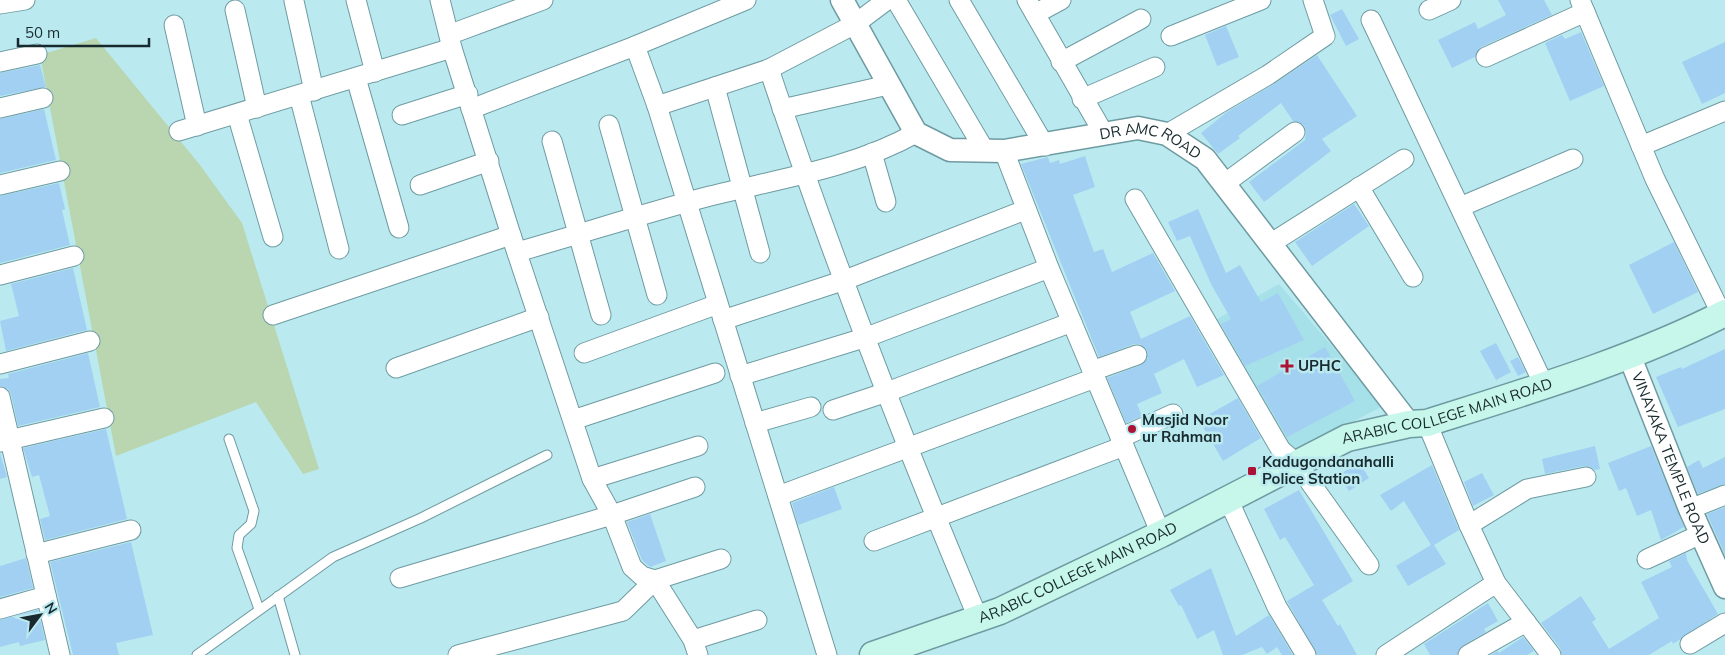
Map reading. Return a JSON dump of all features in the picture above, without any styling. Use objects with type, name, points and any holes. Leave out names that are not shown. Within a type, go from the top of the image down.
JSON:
[{"type":"main road","name":"ARABIC COLLEGE MAIN ROAD","points":[[875,655],[1000,611],[1160,534],[1347,438],[1418,424],[1630,357],[1723,314]]},
{"type":"street","points":[[0,4],[25,0]]},
{"type":"street","points":[[356,0],[376,72]]},
{"type":"street","points":[[440,0],[514,244],[592,479],[612,515],[632,568],[642,576],[655,580],[696,648],[757,620]]},
{"type":"street","points":[[174,25],[188,129],[376,72],[452,41],[543,0]]},
{"type":"street","points":[[402,115],[470,101],[635,46],[746,0]]},
{"type":"street","points":[[273,315],[514,244],[578,235],[687,202],[872,153],[916,133],[888,86],[842,0]]},
{"type":"street","points":[[657,106],[769,69],[855,24],[887,0]]},
{"type":"street","points":[[896,0],[995,151],[1025,210],[1160,534]]},
{"type":"street","points":[[959,0],[1045,146]]},
{"type":"street","points":[[1061,0],[1031,7],[1082,99],[1104,134]]},
{"type":"street","points":[[1171,36],[1261,0]]},
{"type":"street","points":[[1167,134],[1268,75],[1325,36],[1313,0]]},
{"type":"street","points":[[1429,10],[1451,0]]},
{"type":"street","points":[[294,1],[306,93],[339,248]]},
{"type":"street","points":[[1486,58],[1583,6],[1641,146],[1723,314]]},
{"type":"street","points":[[235,10],[257,108]]},
{"type":"street","points":[[1062,62],[1141,19]]},
{"type":"street","points":[[1371,20],[1544,385]]},
{"type":"street","points":[[635,46],[657,106],[827,655]]},
{"type":"street","points":[[0,62],[37,54]]},
{"type":"street","points":[[1082,99],[1155,67]]},
{"type":"street","points":[[769,69],[804,172],[908,448],[978,618]]},
{"type":"street","points":[[356,78],[399,228]]},
{"type":"street","points":[[782,109],[888,86]]},
{"type":"street","points":[[715,87],[760,253]]},
{"type":"street","points":[[0,108],[43,98]]},
{"type":"street","points":[[1641,146],[1725,111]]},
{"type":"street","points":[[237,114],[273,237]]},
{"type":"street","points":[[608,125],[657,295]]},
{"type":"street","name":"DR AMC ROAD","points":[[916,133],[950,150],[995,151],[1045,146],[1138,128],[1167,134],[1205,159],[1270,244],[1418,424]]},
{"type":"street","points":[[1224,184],[1295,132]]},
{"type":"street","points":[[552,141],[601,315]]},
{"type":"street","points":[[872,153],[886,202]]},
{"type":"street","points":[[1270,244],[1404,159]]},
{"type":"street","points":[[1460,207],[1573,159]]},
{"type":"street","points":[[420,185],[488,161]]},
{"type":"street","points":[[0,186],[60,171]]},
{"type":"street","points":[[1359,188],[1413,278]]},
{"type":"street","points":[[1135,199],[1281,450],[1297,464],[1369,565]]},
{"type":"street","points":[[584,353],[721,312],[845,280],[1025,210]]},
{"type":"street","points":[[0,275],[74,256]]},
{"type":"street","points":[[740,376],[867,337],[1049,268]]},
{"type":"street","points":[[396,368],[539,317]]},
{"type":"street","points":[[833,410],[887,392],[1072,322]]},
{"type":"street","points":[[0,364],[90,341]]},
{"type":"street","points":[[778,496],[908,448],[1137,355]]},
{"type":"street","name":"VINAYAKA TEMPLE ROAD","points":[[1630,357],[1690,509],[1724,581]]},
{"type":"street","points":[[573,420],[715,373]]},
{"type":"street","points":[[0,397],[5,441],[36,554],[60,655]]},
{"type":"street","points":[[755,423],[811,407]]},
{"type":"street","points":[[874,541],[1122,442],[1173,414]]},
{"type":"street","points":[[5,441],[104,418]]},
{"type":"street","points":[[1418,424],[1496,583],[1526,622],[1545,653]]},
{"type":"street","points":[[592,479],[698,446]]},
{"type":"street","points":[[1469,525],[1527,489],[1586,477]]},
{"type":"street","points":[[400,578],[612,515],[695,487]]},
{"type":"street","points":[[1690,509],[1725,494]]},
{"type":"street","points":[[1228,499],[1278,607],[1306,655]]},
{"type":"street","points":[[36,554],[131,530]]},
{"type":"street","points":[[1647,559],[1701,534]]},
{"type":"street","points":[[458,655],[623,611],[655,580],[722,559]]},
{"type":"street","points":[[1386,655],[1496,583]]},
{"type":"street","points":[[0,609],[46,596]]},
{"type":"street","points":[[1468,655],[1526,622]]},
{"type":"street","points":[[1690,644],[1725,623]]},
{"type":"lane","points":[[229,439],[254,511],[252,524],[239,535],[237,548],[259,609]]},
{"type":"lane","points":[[197,655],[333,557],[421,518],[547,455]]},
{"type":"lane","points":[[278,596],[296,655]]},
{"type":"shaded area","name":"UPHC","points":[[1279,284],[1383,406],[1277,461],[1203,327]]},
{"type":"green space","points":[[96,38],[200,165],[242,223],[319,469],[303,474],[256,402],[116,456],[40,55]]},
{"type":"building","points":[[1498,0],[1544,0],[1552,15],[1481,47],[1475,57],[1452,68],[1438,40],[1475,22],[1478,29],[1506,15]]},
{"type":"building","points":[[1342,9],[1359,39],[1346,46],[1330,15]]},
{"type":"building","points":[[1226,26],[1239,57],[1217,66],[1205,35]]},
{"type":"building","points":[[1581,32],[1604,86],[1570,101],[1545,43],[1562,35],[1565,39]]},
{"type":"building","points":[[1725,42],[1725,93],[1702,104],[1682,62]]},
{"type":"building","points":[[1317,55],[1357,116],[1322,139],[1331,151],[1264,202],[1249,182],[1305,140],[1306,131],[1304,125],[1293,121],[1281,103],[1218,154],[1201,133],[1227,112]]},
{"type":"building","points":[[40,65],[46,87],[0,96],[0,73]]},
{"type":"building","points":[[44,109],[56,160],[0,173],[0,119]]},
{"type":"building","points":[[1085,156],[1095,187],[1073,195],[1094,252],[1103,249],[1112,272],[1153,253],[1175,291],[1130,312],[1141,339],[1190,316],[1224,375],[1197,387],[1184,359],[1154,374],[1162,393],[1137,404],[1142,416],[1126,423],[1107,378],[1141,365],[1148,358],[1147,351],[1140,344],[1134,344],[1099,357],[1021,164],[1048,157],[1050,163],[1059,160],[1060,164]]},
{"type":"building","points":[[59,183],[65,209],[62,210],[70,245],[0,263],[0,196]]},
{"type":"building","points":[[1354,204],[1369,226],[1312,266],[1295,242]]},
{"type":"building","points":[[1198,209],[1226,273],[1240,265],[1261,302],[1278,293],[1304,340],[1245,366],[1221,324],[1231,319],[1211,284],[1190,236],[1177,241],[1168,222]]},
{"type":"building","points":[[1674,242],[1698,292],[1653,314],[1629,265]]},
{"type":"building","points":[[73,268],[87,330],[6,351],[0,321],[19,316],[11,284]]},
{"type":"building","points":[[1496,343],[1511,372],[1496,380],[1480,351]]},
{"type":"building","points":[[1325,347],[1355,401],[1287,437],[1257,386]]},
{"type":"building","points":[[1725,349],[1725,409],[1678,427],[1656,377],[1681,367],[1682,369]]},
{"type":"building","points":[[88,353],[100,407],[18,426],[11,394],[8,389],[0,386],[0,379],[9,378],[8,374]]},
{"type":"building","points":[[1518,357],[1526,372],[1518,376],[1510,361]]},
{"type":"building","points":[[1238,398],[1261,438],[1223,461],[1199,420]]},
{"type":"building","points":[[106,429],[127,519],[45,540],[40,519],[50,516],[39,475],[32,477],[23,448]]},
{"type":"building","points":[[1595,446],[1600,469],[1595,470],[1584,466],[1545,474],[1542,459]]},
{"type":"building","points":[[1651,446],[1684,527],[1661,540],[1651,510],[1637,516],[1626,488],[1619,491],[1608,463]]},
{"type":"building","points":[[0,453],[7,477],[0,479]]},
{"type":"building","points":[[1725,457],[1725,484],[1698,494],[1687,467],[1699,460],[1703,468]]},
{"type":"building","points":[[1359,462],[1369,478],[1349,491],[1339,475]]},
{"type":"building","points":[[1432,465],[1459,530],[1434,545],[1446,564],[1408,586],[1396,566],[1431,545],[1404,501],[1391,511],[1380,495]]},
{"type":"building","points":[[1482,473],[1494,495],[1473,506],[1464,482]]},
{"type":"building","points":[[834,487],[842,509],[798,525],[792,503]]},
{"type":"building","points":[[1299,490],[1353,581],[1322,600],[1338,626],[1340,624],[1357,655],[1317,655],[1287,601],[1314,585],[1285,537],[1280,540],[1264,509]]},
{"type":"building","points":[[1725,507],[1725,555],[1707,514]]},
{"type":"building","points":[[650,514],[666,561],[650,567],[642,560],[627,522]]},
{"type":"building","points":[[131,542],[153,635],[116,643],[119,655],[73,655],[50,562]]},
{"type":"building","points":[[1686,553],[1687,560],[1718,614],[1673,644],[1672,641],[1649,655],[1562,655],[1560,648],[1541,623],[1581,596],[1596,619],[1592,622],[1609,649],[1659,618],[1641,582],[1672,567],[1669,561]]},
{"type":"building","points":[[26,558],[33,588],[0,597],[0,566]]},
{"type":"building","points":[[1211,568],[1236,636],[1269,615],[1293,655],[1282,655],[1277,647],[1267,654],[1262,647],[1242,655],[1223,655],[1214,630],[1197,639],[1181,605],[1179,606],[1170,590]]},
{"type":"building","points":[[1488,603],[1498,621],[1484,629],[1486,632],[1462,646],[1457,655],[1430,655],[1424,644]]},
{"type":"building","points":[[38,610],[45,640],[20,646],[19,642],[0,647],[0,620]]},
{"type":"building","points":[[1523,637],[1534,651],[1527,655],[1491,655],[1498,651],[1499,653]]},
{"type":"place","name":"UPHC","points":[[1287,366]]},
{"type":"place","name":"Masjid Noor ur Rahman","points":[[1132,429]]},
{"type":"place","name":"Kadugondanahalli Police Station","points":[[1252,471]]}]
